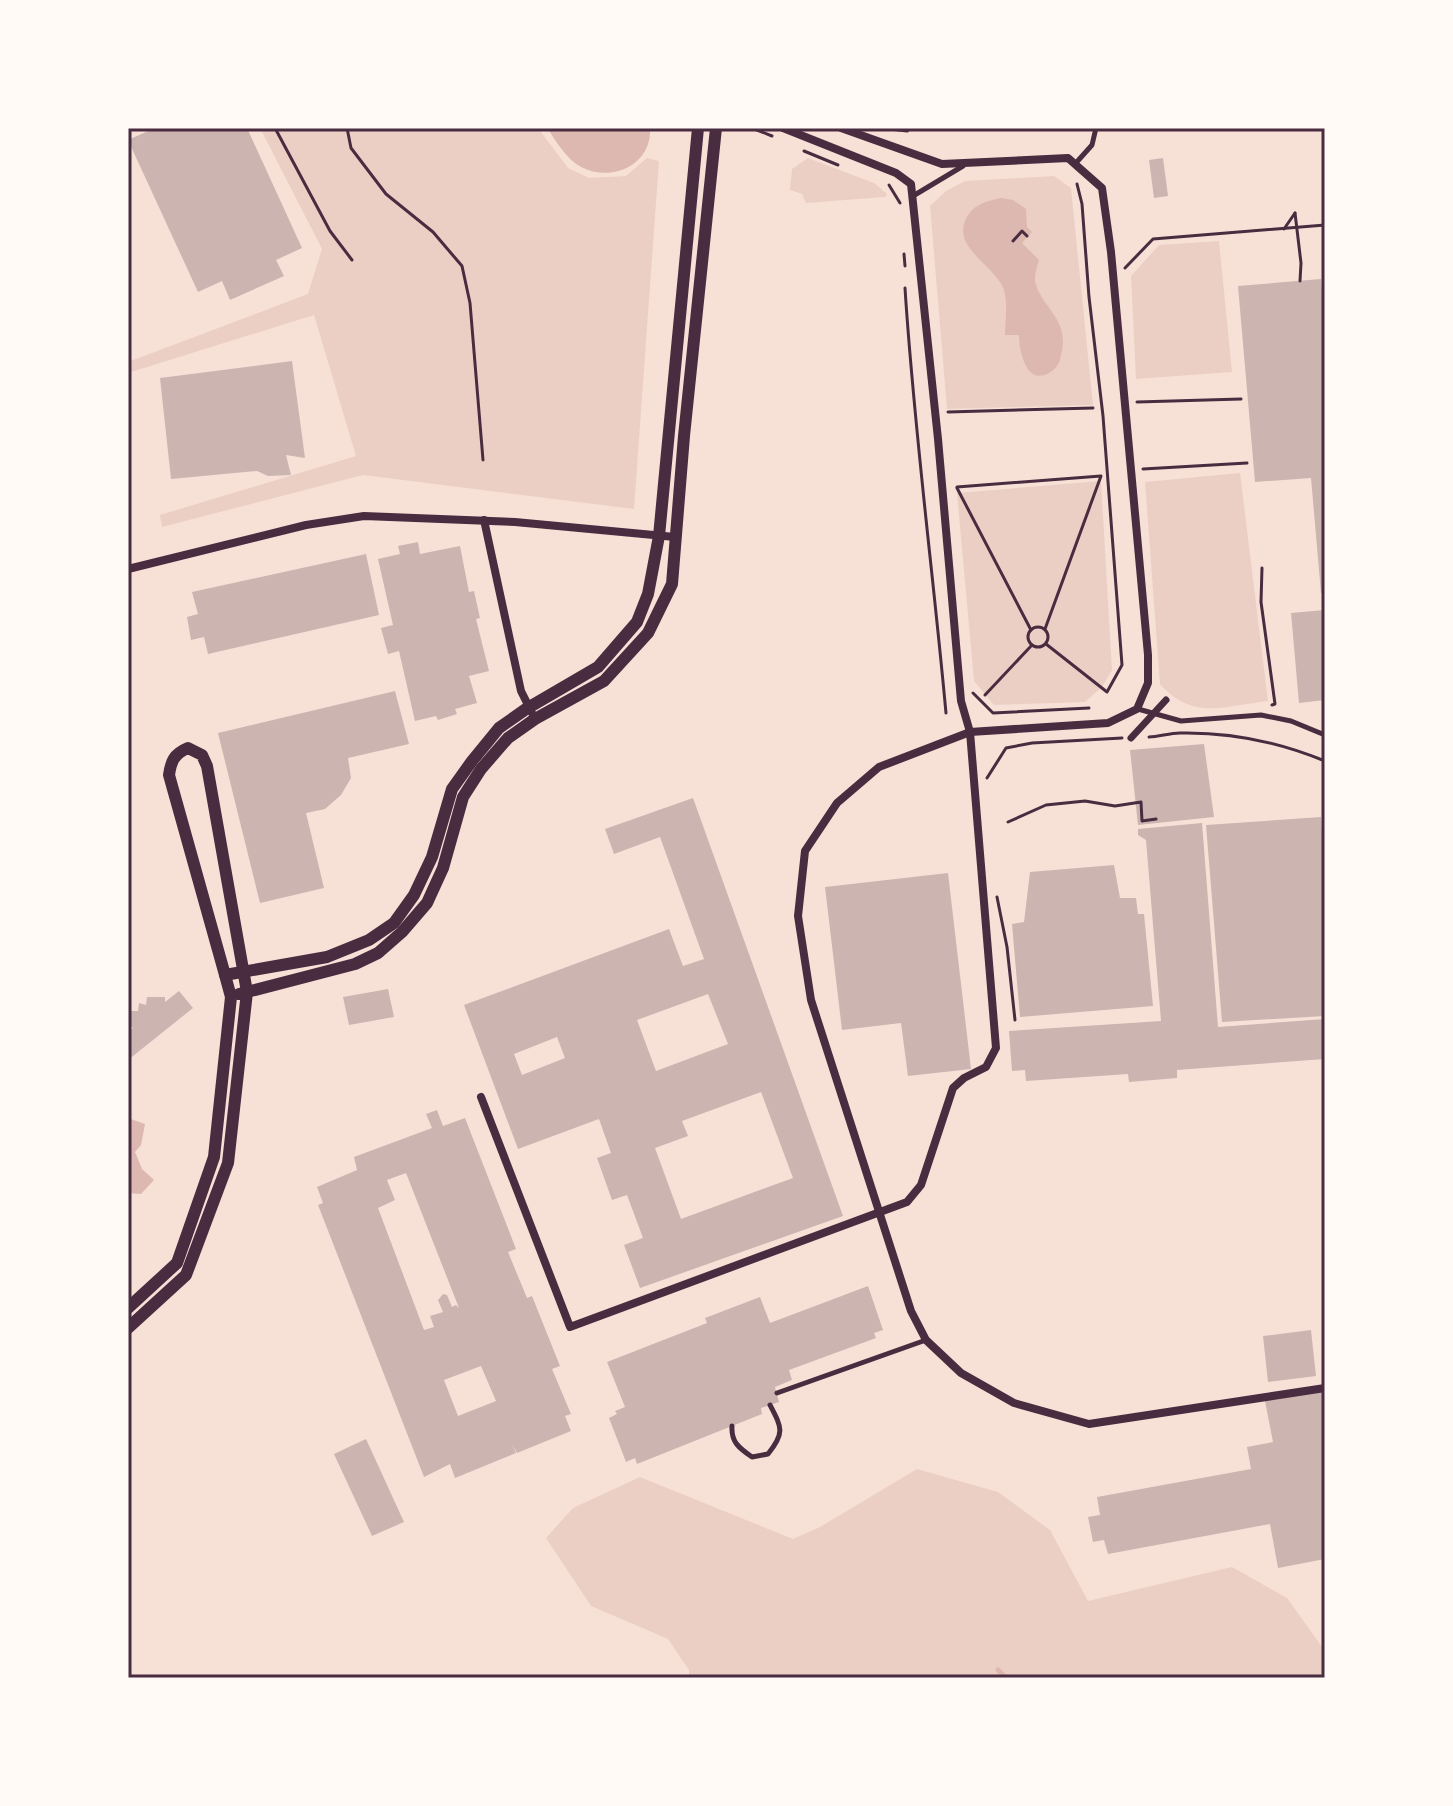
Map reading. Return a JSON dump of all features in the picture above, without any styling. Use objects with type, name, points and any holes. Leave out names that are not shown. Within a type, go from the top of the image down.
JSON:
[{"type":"street","points":[[231,997],[355,964],[378,953],[402,932],[427,903],[443,868],[463,797],[481,769],[532,713],[598,667],[637,622],[651,582],[659,536],[698,128]]},
{"type":"street","points":[[225,975],[327,957],[369,940],[394,923],[412,899],[432,857],[452,789],[499,728],[604,681],[648,633],[672,584],[716,128]]},
{"type":"street","points":[[481,1097],[570,1327],[907,1202],[921,1185],[953,1088],[964,1078],[986,1067],[996,1048],[970,732],[961,701],[911,184],[896,173],[783,128]]},
{"type":"street","points":[[841,128],[942,164],[1068,158],[1102,188],[1111,252],[1148,655],[1148,683],[1137,709],[1108,723],[970,732],[879,767],[837,803],[805,851],[798,916],[811,1000],[911,1311],[926,1340],[961,1373],[1014,1403],[1089,1424],[1325,1388]]},
{"type":"street","points":[[128,569],[306,525],[364,516],[484,520],[675,537]]},
{"type":"street","points":[[484,520],[515,667],[521,691],[532,713]]},
{"type":"street","points":[[1131,738],[1166,700]]},
{"type":"street","points":[[128,1308],[177,1263],[214,1157],[231,997],[169,775],[177,752],[188,748],[202,755],[207,766],[241,972],[247,992],[228,1163],[186,1275],[128,1328]]},
{"type":"lane","points":[[890,128],[907,130]]},
{"type":"lane","points":[[1075,164],[1092,145],[1096,128]]},
{"type":"lane","points":[[912,197],[967,163]]},
{"type":"lane","points":[[1137,709],[1181,721],[1261,715],[1291,721],[1325,735]]},
{"type":"lane","points":[[777,1393],[926,1340]]},
{"type":"lane","points":[[732,1426],[732,1437],[738,1448],[752,1457],[768,1454],[779,1440],[781,1425],[770,1405]]},
{"type":"path","points":[[275,128],[330,231],[352,260]]},
{"type":"path","points":[[347,128],[351,148],[386,194],[433,232],[462,266],[470,303],[483,460]]},
{"type":"path","points":[[752,128],[775,137]]},
{"type":"path","points":[[794,146],[844,167]]},
{"type":"path","points":[[1046,644],[1107,692],[1122,665],[1103,416],[1082,204],[1080,187],[1069,175]]},
{"type":"path","points":[[887,183],[897,194],[900,209]]},
{"type":"path","points":[[1284,229],[1295,213],[1300,281]]},
{"type":"path","points":[[1123,269],[1153,239],[1325,225]]},
{"type":"path","points":[[1013,241],[1022,231],[1027,236]]},
{"type":"path","points":[[904,252],[905,266]]},
{"type":"path","points":[[905,288],[946,713]]},
{"type":"path","points":[[1125,402],[1241,399]]},
{"type":"path","points":[[945,421],[944,412],[1093,408]]},
{"type":"path","points":[[1130,470],[1247,463]]},
{"type":"path","points":[[953,495],[952,487],[1101,476],[1045,629]]},
{"type":"path","points":[[957,487],[957,493],[1031,630]]},
{"type":"path","points":[[1262,568],[1261,602],[1275,704],[1267,706]]},
{"type":"path","points":[[1036,626],[1045,629],[1048,634],[1046,644],[1041,647],[1032,645],[1028,639],[1031,630],[1036,626]]},
{"type":"path","points":[[985,695],[1032,645]]},
{"type":"path","points":[[969,687],[993,713],[1089,708]]},
{"type":"path","points":[[987,779],[996,759],[1006,748],[1032,743],[1176,733],[1264,741],[1325,761]]},
{"type":"path","points":[[1008,822],[1046,805],[1085,801],[1115,806],[1141,802],[1142,821],[1156,819]]},
{"type":"path","points":[[996,886],[1015,1020]]},
{"type":"shaded area","points":[[260,128],[538,128],[568,168],[589,178],[626,176],[647,158],[659,161],[634,509],[363,475],[162,527],[160,515],[356,456],[314,315],[128,373],[128,362],[308,294],[322,249]]},
{"type":"shaded area","points":[[547,128],[650,128],[649,141],[637,161],[628,167],[605,173],[576,164]]},
{"type":"shaded area","points":[[808,158],[874,183],[887,194],[885,197],[806,203],[802,194],[790,190],[792,169]]},
{"type":"shaded area","points":[[1054,176],[1071,188],[1093,405],[947,409],[930,206],[946,191],[965,181]]},
{"type":"shaded area","points":[[1001,198],[1013,200],[1026,209],[1027,227],[1032,232],[1022,243],[1039,260],[1036,285],[1062,333],[1058,364],[1043,375],[1036,375],[1026,366],[1019,335],[1005,335],[1004,290],[964,237],[963,226],[971,211],[983,203]]},
{"type":"shaded area","points":[[1219,241],[1232,372],[1136,379],[1131,276],[1159,245]]},
{"type":"shaded area","points":[[1240,473],[1268,701],[1223,708],[1197,707],[1172,696],[1160,684],[1145,482]]},
{"type":"shaded area","points":[[1101,481],[1112,670],[1102,687],[1085,702],[994,705],[974,681],[957,493]]},
{"type":"shaded area","points":[[128,1118],[145,1124],[141,1145],[135,1152],[142,1169],[154,1180],[141,1194],[128,1193]]},
{"type":"shaded area","points":[[917,1469],[998,1492],[1050,1530],[1088,1601],[1232,1567],[1287,1598],[1325,1651],[1325,1678],[689,1678],[689,1670],[668,1639],[591,1606],[546,1538],[573,1508],[640,1477],[793,1539],[820,1527]]},
{"type":"building","points":[[155,128],[247,128],[302,248],[276,260],[284,276],[230,300],[222,281],[198,292],[128,140]]},
{"type":"building","points":[[1163,158],[1168,196],[1154,198],[1149,160]]},
{"type":"building","points":[[1321,279],[1325,327],[1325,592],[1321,593],[1311,478],[1255,482],[1238,286]]},
{"type":"building","points":[[292,361],[305,458],[286,455],[291,475],[268,476],[257,471],[171,479],[160,378]]},
{"type":"building","points":[[418,542],[420,554],[460,546],[469,592],[474,591],[480,618],[476,619],[489,671],[469,676],[477,703],[455,709],[457,714],[438,720],[436,716],[415,721],[399,651],[388,654],[381,628],[393,625],[378,559],[400,554],[398,546]]},
{"type":"building","points":[[366,554],[379,615],[208,654],[204,637],[191,640],[187,617],[198,614],[192,592]]},
{"type":"building","points":[[1325,610],[1325,700],[1299,703],[1291,613]]},
{"type":"building","points":[[395,691],[409,744],[348,758],[351,778],[341,795],[325,809],[306,813],[324,888],[260,903],[218,733]]},
{"type":"building","points":[[1204,744],[1214,817],[1138,825],[1130,750]]},
{"type":"building","points":[[693,798],[843,1216],[640,1288],[624,1245],[643,1238],[627,1195],[612,1200],[597,1158],[611,1153],[599,1119],[518,1149],[464,1005],[669,929],[683,966],[704,959],[660,837],[614,854],[605,829]],"holes":[[[708,994],[728,1044],[656,1071],[637,1020]],[[557,1037],[565,1058],[522,1075],[514,1054]],[[761,1092],[793,1178],[681,1219],[655,1148],[688,1136],[682,1121]]]},
{"type":"building","points":[[1321,817],[1325,886],[1325,1016],[1222,1022],[1206,825]]},
{"type":"building","points":[[1202,823],[1218,1027],[1325,1019],[1325,1059],[1177,1070],[1177,1078],[1129,1082],[1128,1074],[1026,1081],[1025,1070],[1012,1071],[1009,1031],[1161,1021],[1146,840],[1138,835],[1138,829]]},
{"type":"building","points":[[1114,865],[1120,898],[1136,898],[1138,914],[1144,914],[1153,1006],[1020,1017],[1012,924],[1024,922],[1030,872]]},
{"type":"building","points":[[948,873],[971,1069],[908,1076],[901,1023],[842,1030],[825,887]]},
{"type":"building","points":[[388,989],[394,1017],[349,1025],[343,997]]},
{"type":"building","points":[[179,991],[193,1008],[128,1060],[128,1032],[133,1028],[128,1026],[128,1011],[138,1011],[139,1003],[146,1005],[147,997],[165,997],[165,1002]]},
{"type":"building","points":[[437,1110],[443,1126],[465,1118],[516,1249],[508,1252],[527,1298],[532,1296],[560,1366],[552,1369],[571,1414],[565,1416],[571,1431],[517,1453],[512,1444],[516,1453],[455,1478],[450,1464],[424,1477],[318,1205],[323,1203],[317,1187],[357,1170],[354,1157],[432,1128],[426,1114]],"holes":[[[406,1173],[459,1308],[456,1305],[452,1307],[447,1295],[443,1294],[438,1300],[443,1312],[430,1316],[434,1327],[424,1330],[378,1208],[395,1200],[387,1180]],[[481,1366],[496,1401],[458,1416],[444,1380]]]},
{"type":"building","points":[[868,1286],[883,1330],[874,1333],[876,1338],[789,1370],[792,1380],[775,1387],[779,1402],[761,1408],[762,1414],[637,1464],[635,1458],[626,1462],[609,1418],[625,1407],[607,1362],[707,1323],[705,1318],[760,1297],[770,1323]]},
{"type":"building","points":[[1311,1330],[1316,1376],[1268,1382],[1263,1336]]},
{"type":"building","points":[[1325,1390],[1325,1559],[1278,1568],[1270,1524],[1108,1554],[1104,1540],[1093,1542],[1088,1517],[1100,1515],[1097,1497],[1251,1469],[1247,1447],[1273,1442],[1265,1401]]},
{"type":"building","points":[[366,1439],[404,1522],[372,1536],[334,1454]]},
{"type":"waterway","points":[[998,1670],[1006,1678]]}]
